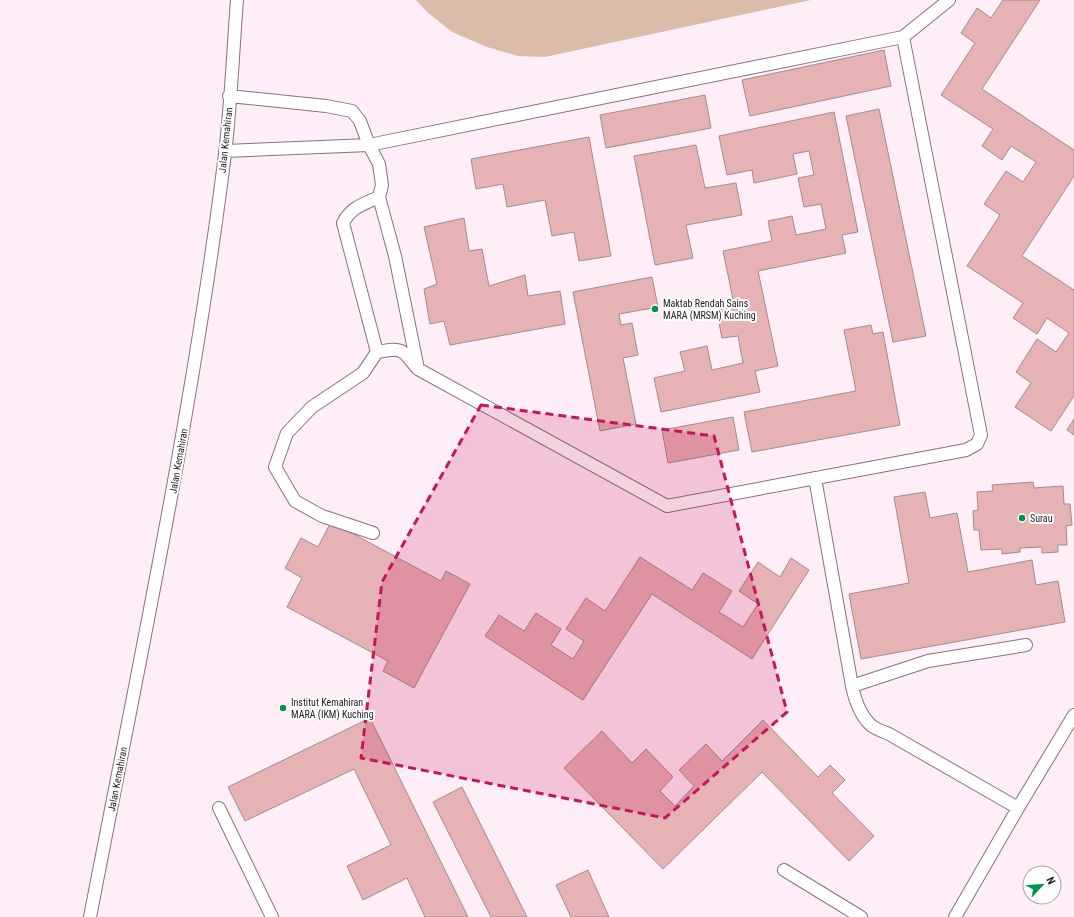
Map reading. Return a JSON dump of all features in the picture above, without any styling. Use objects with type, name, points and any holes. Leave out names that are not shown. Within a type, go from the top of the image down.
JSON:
[{"type":"lane","name":"Jalan Kemahiran","points":[[90,917],[163,542],[194,372],[225,151],[237,0]]},
{"type":"lane","points":[[225,151],[369,145],[903,36],[949,0]]},
{"type":"lane","points":[[373,533],[322,516],[295,501],[275,467],[287,433],[312,407],[363,373],[377,352],[396,349],[405,352],[418,369],[667,506],[966,450],[977,444],[981,435],[903,36]]},
{"type":"lane","points":[[230,96],[326,106],[352,111],[360,121],[369,145],[379,164],[382,185],[379,197],[395,256],[418,369]]},
{"type":"lane","points":[[377,352],[343,223],[347,215],[352,210],[379,197]]},
{"type":"lane","points":[[815,478],[852,686],[855,698],[862,714],[872,726],[889,734],[1018,808]]},
{"type":"lane","points":[[852,686],[928,661],[1026,645]]},
{"type":"lane","points":[[955,917],[1074,715]]},
{"type":"lane","points":[[219,808],[272,917]]},
{"type":"lane","points":[[784,870],[861,917]]},
{"type":"highlighted area","points":[[481,405],[714,436],[787,712],[665,818],[361,758],[382,582]]},
{"type":"shaded area","points":[[416,0],[811,0],[545,57],[518,56],[487,47],[452,32],[427,12]]},
{"type":"building","points":[[1003,0],[1040,0],[982,89],[1074,150],[1074,176],[1022,256],[1074,290],[1074,396],[1051,431],[1015,407],[1031,383],[1016,372],[1037,339],[1056,352],[1069,333],[1047,318],[1037,334],[1013,318],[1023,303],[967,266],[1000,215],[984,204],[1006,171],[1023,182],[1036,162],[1011,146],[1002,160],[982,146],[993,129],[941,95],[975,43],[961,33],[977,8],[991,18]]},
{"type":"building","points":[[884,50],[891,86],[750,116],[742,80]]},
{"type":"building","points":[[705,95],[711,128],[606,148],[600,115]]},
{"type":"building","points":[[879,109],[926,336],[893,342],[846,116]]},
{"type":"building","points":[[834,112],[858,232],[842,235],[846,253],[758,271],[778,366],[755,371],[760,392],[661,412],[654,378],[685,371],[680,352],[707,346],[712,370],[743,363],[738,336],[722,338],[716,308],[734,304],[723,251],[772,241],[768,221],[792,216],[796,235],[826,229],[821,204],[804,207],[798,178],[814,175],[809,151],[793,154],[797,174],[754,183],[752,170],[727,175],[719,136]]},
{"type":"building","points":[[589,137],[611,256],[579,261],[574,232],[552,236],[545,200],[507,207],[503,184],[476,189],[471,159]]},
{"type":"building","points":[[696,145],[705,188],[736,183],[742,215],[686,225],[693,258],[655,265],[634,156]]},
{"type":"building","points":[[464,218],[469,251],[482,249],[489,286],[525,275],[528,296],[560,291],[565,324],[450,345],[444,321],[430,324],[424,289],[437,284],[424,227]]},
{"type":"building","points":[[652,277],[658,307],[619,314],[621,325],[632,323],[638,355],[623,358],[636,424],[600,431],[573,292]]},
{"type":"building","points":[[871,325],[873,334],[883,332],[900,425],[752,452],[744,412],[856,391],[844,330]]},
{"type":"building","points":[[733,417],[739,450],[668,463],[662,430]]},
{"type":"building","points":[[1074,419],[1074,435],[1067,430]]},
{"type":"building","name":"Surau","points":[[1033,482],[1034,488],[1063,486],[1064,504],[1070,504],[1072,525],[1066,526],[1067,545],[1058,545],[1058,552],[1042,553],[1042,547],[1020,548],[1020,552],[1002,554],[1002,549],[981,550],[979,530],[974,530],[973,511],[978,510],[977,492],[993,491],[992,485]]},
{"type":"building","points":[[925,492],[930,518],[957,513],[968,572],[1032,560],[1036,585],[1058,581],[1065,622],[861,659],[849,594],[909,583],[894,497]]},
{"type":"building","points":[[331,522],[441,581],[446,571],[470,584],[414,688],[383,671],[388,661],[287,607],[302,578],[285,568],[301,538],[318,547]]},
{"type":"building","points":[[640,557],[692,590],[703,573],[732,591],[719,612],[743,627],[758,604],[739,591],[758,562],[780,577],[791,558],[809,570],[752,659],[652,594],[583,700],[485,636],[499,615],[524,631],[536,613],[561,629],[551,645],[573,659],[584,641],[566,629],[586,598],[605,611]]},
{"type":"building","points":[[370,718],[468,917],[425,917],[407,878],[363,900],[347,866],[391,845],[354,769],[245,821],[228,787]]},
{"type":"building","points":[[763,720],[818,777],[830,765],[845,780],[832,793],[874,836],[849,861],[762,772],[663,869],[564,768],[602,731],[632,763],[646,749],[673,777],[660,791],[675,806],[694,786],[679,770],[706,744],[722,761]]},
{"type":"building","points":[[462,787],[527,917],[491,917],[433,802]]},
{"type":"building","points":[[588,870],[609,917],[571,917],[556,885]]},
{"type":"place","name":"Maktab Rendah Sains MARA (MRSM) Kuching","points":[[655,309]]},
{"type":"place","name":"Surau","points":[[1022,518]]},
{"type":"place","name":"Institut Kemahiran MARA (IKM) Kuching","points":[[283,708]]}]
